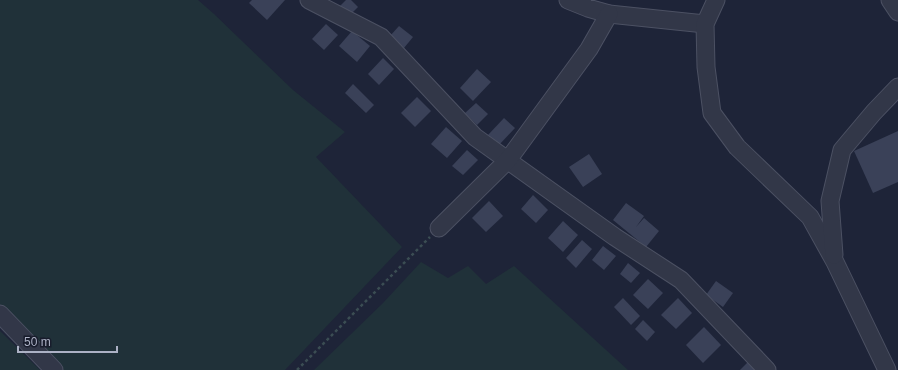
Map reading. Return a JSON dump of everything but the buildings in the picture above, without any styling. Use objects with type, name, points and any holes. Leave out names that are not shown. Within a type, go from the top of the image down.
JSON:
[{"type":"street","points":[[309,0],[381,37],[475,138],[615,237],[681,280],[767,370]]},
{"type":"street","points":[[568,0],[609,14],[705,24]]},
{"type":"street","points":[[716,0],[705,24],[706,67],[712,113],[737,147],[810,216],[835,262],[888,370]]},
{"type":"street","points":[[890,0],[898,12]]},
{"type":"street","points":[[439,228],[508,160],[589,50],[609,14]]},
{"type":"street","points":[[835,262],[830,201],[842,150],[874,112],[898,87]]},
{"type":"street","points":[[0,314],[54,370]]},
{"type":"path","points":[[297,370],[439,228]]},
{"type":"shaded area","points":[[0,0],[198,0],[293,90],[345,132],[316,157],[402,247],[285,370],[46,370],[0,323]]},
{"type":"shaded area","points":[[421,262],[448,278],[468,266],[486,284],[514,266],[628,370],[314,370],[383,303]]},
{"type":"shaded area","points":[[0,331],[40,370],[0,370]]}]
